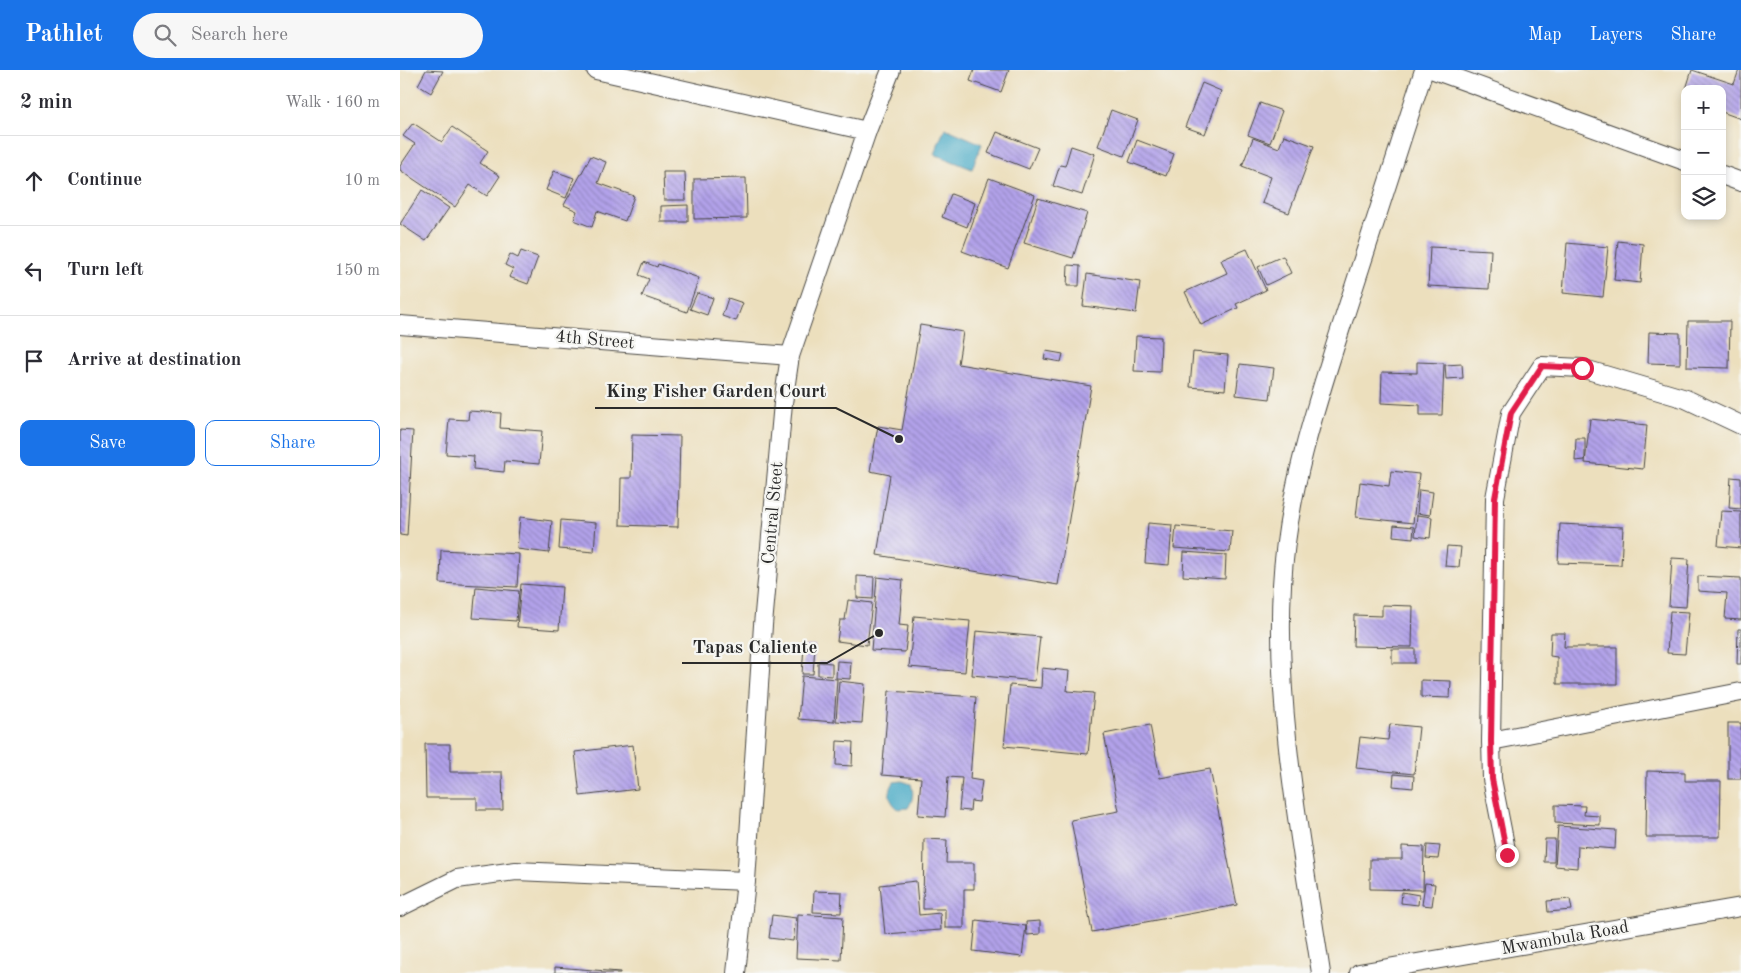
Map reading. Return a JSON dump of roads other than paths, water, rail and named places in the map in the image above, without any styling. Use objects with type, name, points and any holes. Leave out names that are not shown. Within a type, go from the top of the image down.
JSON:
[{"type":"street","points":[[596,70],[867,131]]},
{"type":"street","name":"Central Steet","points":[[736,973],[746,881],[763,625],[783,403],[790,356],[867,131],[891,70]]},
{"type":"street","points":[[1321,973],[1290,759],[1281,665],[1282,584],[1292,500],[1309,427],[1424,70]]},
{"type":"street","points":[[1434,70],[1681,161]]},
{"type":"street","points":[[1726,176],[1741,182]]},
{"type":"street","name":"4th Street","points":[[400,325],[790,356]]},
{"type":"street","points":[[1507,855],[1492,779],[1491,741],[1495,498],[1511,413],[1542,366],[1582,368],[1686,399],[1741,426]]},
{"type":"street","points":[[1491,741],[1741,692]]},
{"type":"street","points":[[400,907],[457,878],[516,871],[746,881]]},
{"type":"street","name":"Mwambula Road","points":[[1359,973],[1741,907]]},
{"type":"water","points":[[945,128],[982,144],[972,169],[934,154]]},
{"type":"water","points":[[902,781],[911,784],[912,796],[908,808],[898,809],[891,800],[890,793],[894,782]]},
{"type":"place","name":"King Fisher Garden Court","points":[[899,439]]},
{"type":"place","name":"Tapas Caliente","points":[[879,633]]}]
